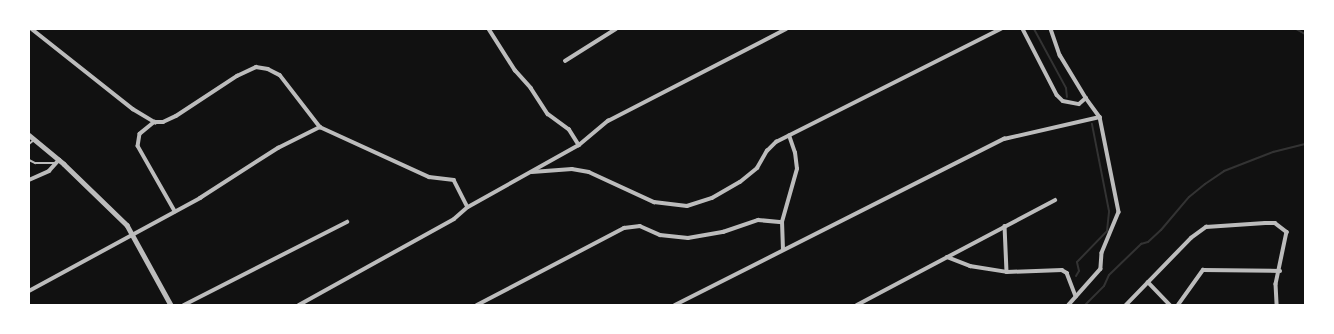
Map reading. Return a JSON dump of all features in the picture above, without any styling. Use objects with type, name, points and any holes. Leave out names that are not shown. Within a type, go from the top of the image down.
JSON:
[{"type":"street","points":[[32,29],[133,109],[155,122],[162,122],[176,116],[237,76],[256,67],[268,69],[280,75],[320,126],[429,177],[454,180],[468,207]]},
{"type":"street","points":[[489,29],[515,70],[531,88],[548,114],[569,129],[579,145]]},
{"type":"street","points":[[565,61],[616,29]]},
{"type":"street","points":[[299,305],[454,219],[468,207],[579,145],[608,121],[786,29]]},
{"type":"street","points":[[531,172],[572,169],[589,172],[654,202],[687,206],[712,198],[740,182],[757,168],[767,151],[789,136],[1000,29]]},
{"type":"street","points":[[1023,29],[1057,95],[1063,101],[1079,104],[1086,98]]},
{"type":"street","points":[[1051,29],[1060,55],[1086,98],[1100,117],[1119,212],[1102,253],[1101,269],[1069,305]]},
{"type":"street","points":[[675,305],[1004,139],[1100,117]]},
{"type":"street","points":[[155,122],[140,134],[138,146],[175,211]]},
{"type":"street","points":[[29,292],[132,233],[175,211],[278,148],[320,126]]},
{"type":"street","points":[[29,135],[116,212],[132,233],[172,305]]},
{"type":"street","points":[[783,250],[782,222],[794,186],[796,169],[795,152],[789,136]]},
{"type":"street","points":[[29,180],[49,171],[58,162]]},
{"type":"street","points":[[857,305],[1055,200]]},
{"type":"street","points":[[477,305],[624,228],[640,226],[660,235],[688,238],[723,232],[758,220],[782,222]]},
{"type":"street","points":[[184,305],[347,222]]},
{"type":"street","points":[[1128,304],[1191,238],[1206,227],[1216,224],[1270,223],[1281,226],[1287,232],[1280,271],[1276,284],[1276,305]]},
{"type":"street","points":[[1005,226],[1007,272]]},
{"type":"street","points":[[947,257],[970,266],[1007,272],[1062,270],[1066,273],[1076,296]]},
{"type":"street","points":[[1178,305],[1203,270],[1280,271]]},
{"type":"street","points":[[1148,282],[1170,305]]},
{"type":"lane","points":[[29,144],[34,139]]},
{"type":"lane","points":[[29,160],[35,163],[58,162]]},
{"type":"waterway","points":[[1034,29],[1066,88],[1067,97]]},
{"type":"waterway","points":[[1296,29],[1305,34]]},
{"type":"waterway","points":[[1076,276],[1079,271],[1077,262],[1107,231],[1109,211],[1092,124]]},
{"type":"waterway","points":[[1085,305],[1104,286],[1109,275],[1141,244],[1148,242],[1161,230],[1189,197],[1205,184],[1224,171],[1273,152],[1305,144]]}]
